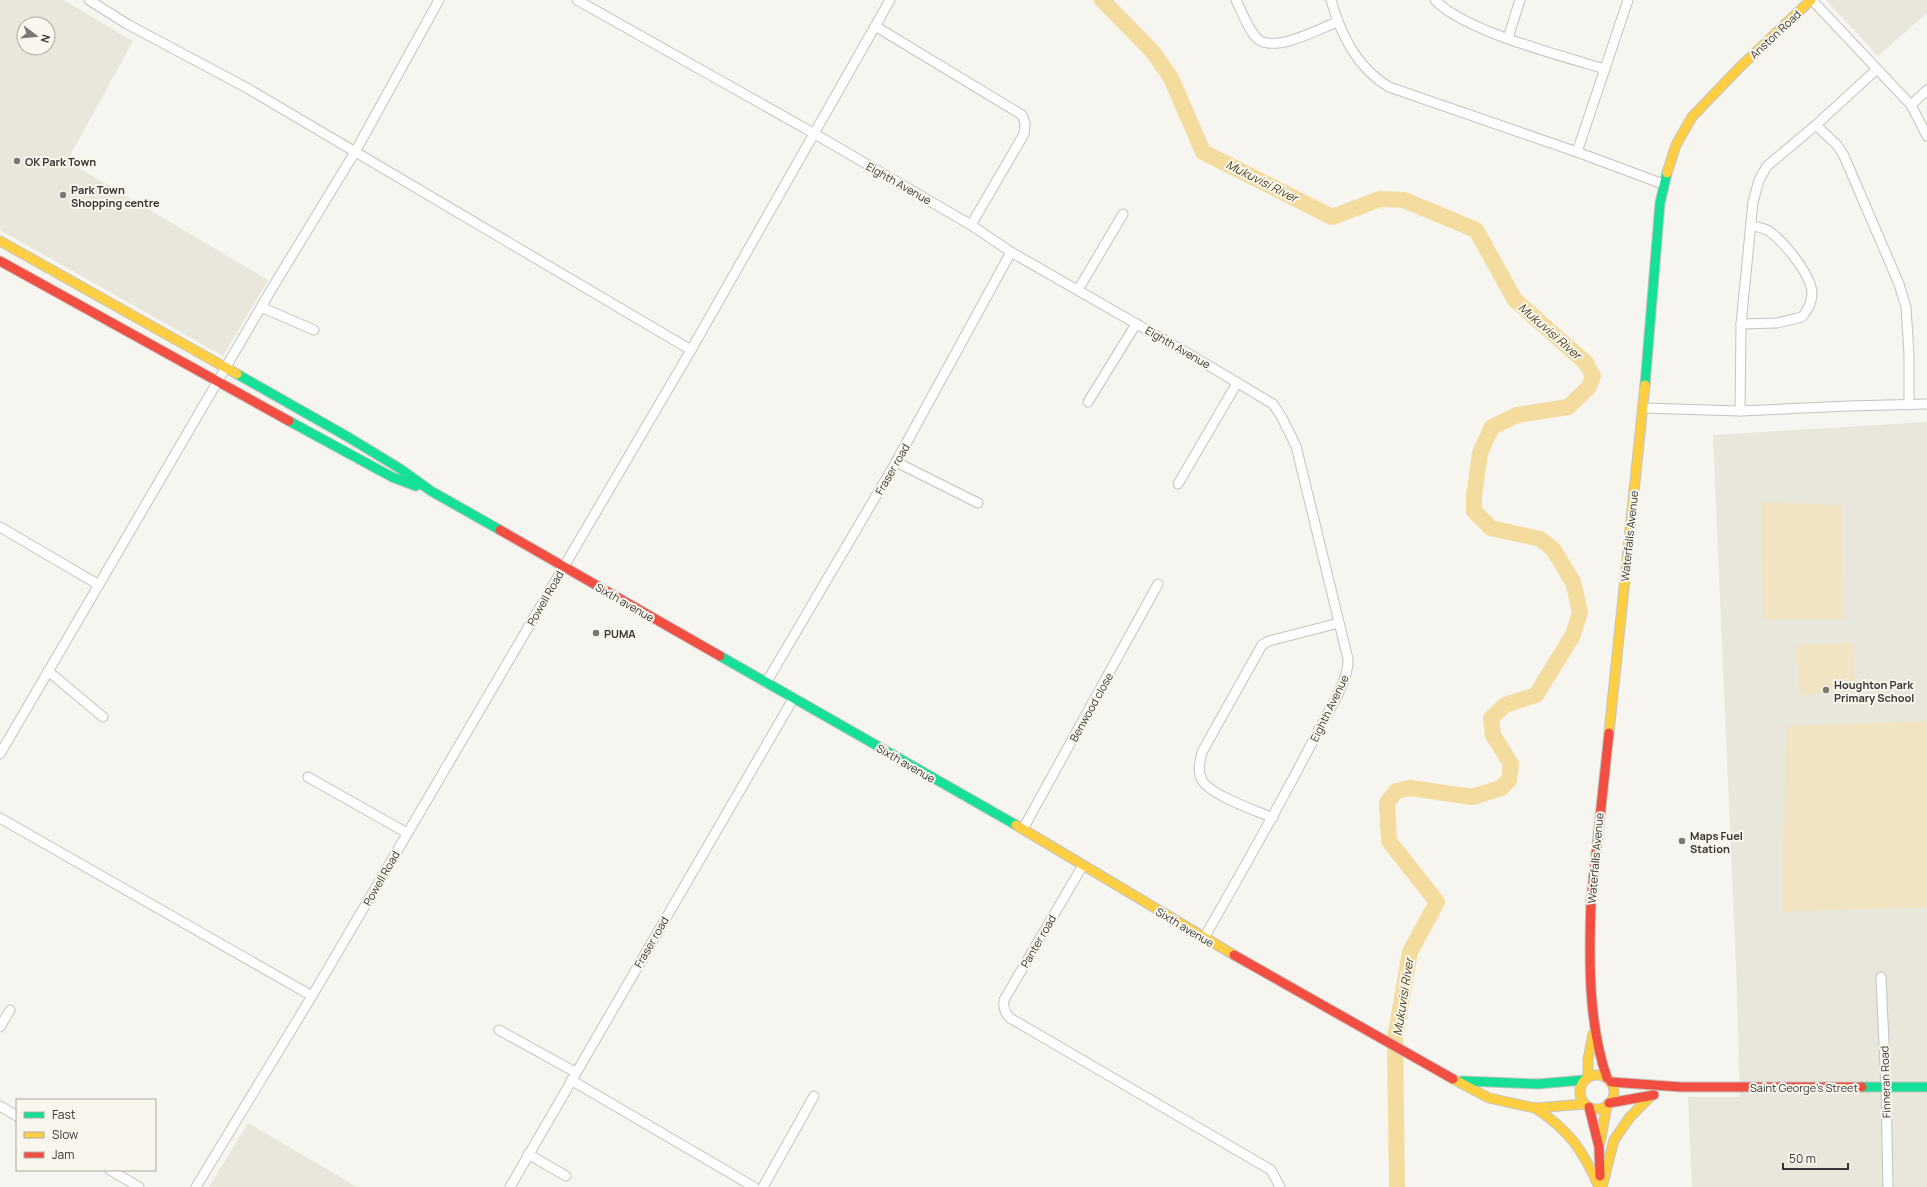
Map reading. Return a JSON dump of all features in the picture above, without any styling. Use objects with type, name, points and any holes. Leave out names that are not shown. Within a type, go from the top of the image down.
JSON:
[{"type":"street","points":[[89,0],[126,24],[247,88],[691,350]]},
{"type":"street","points":[[0,754],[261,307],[355,152],[440,0]]},
{"type":"street","name":"Eighth Avenue","points":[[577,0],[815,134],[971,225],[1011,252],[1273,404],[1282,416],[1296,446],[1348,659],[1346,675],[1273,818],[1204,938]]},
{"type":"street","name":"Powell Road","points":[[196,1187],[312,996],[691,350],[890,0]]},
{"type":"street","points":[[1236,0],[1253,34],[1258,40],[1265,43],[1280,44],[1338,22]]},
{"type":"street","points":[[1331,0],[1338,22],[1364,68],[1374,78],[1389,87],[1577,152],[1663,184]]},
{"type":"street","points":[[1435,0],[1454,16],[1508,38],[1605,69]]},
{"type":"street","points":[[1508,38],[1520,0]]},
{"type":"street","points":[[1577,152],[1628,0]]},
{"type":"street","points":[[1811,0],[1912,105],[1927,136]]},
{"type":"street","name":"Anston Road","points":[[1739,68],[1811,0]]},
{"type":"street","points":[[875,26],[1022,115],[1025,123],[1024,134],[971,225]]},
{"type":"street","name":"Waterfalls Avenue","points":[[1609,1080],[1600,1059],[1594,1028],[1590,933],[1592,885],[1643,408],[1657,226],[1663,184],[1676,145],[1692,117],[1739,68]]},
{"type":"street","points":[[1740,411],[1741,324],[1753,202],[1759,180],[1768,166],[1816,125],[1877,69]]},
{"type":"street","points":[[1912,105],[1927,90]]},
{"type":"street","points":[[1816,125],[1837,145],[1844,156],[1899,284],[1906,307],[1909,355],[1909,405]]},
{"type":"street","points":[[1078,290],[1123,214]]},
{"type":"street","points":[[1741,324],[1777,323],[1802,317],[1812,300],[1812,291],[1809,280],[1789,250],[1779,239],[1767,230],[1751,225]]},
{"type":"street","points":[[0,241],[348,437],[400,468],[431,491]]},
{"type":"street","name":"Fraser road","points":[[766,683],[896,462],[1011,252]]},
{"type":"street","points":[[0,261],[217,382],[392,477],[431,491]]},
{"type":"street","points":[[261,307],[314,330]]},
{"type":"street","points":[[1088,402],[1136,324]]},
{"type":"street","points":[[1178,484],[1237,383]]},
{"type":"street","points":[[1643,408],[1740,411],[1927,404]]},
{"type":"street","points":[[896,462],[978,503]]},
{"type":"street","name":"Sixth avenue","points":[[431,491],[1023,829],[1204,938],[1420,1061],[1489,1098],[1535,1108]]},
{"type":"street","points":[[0,527],[99,585]]},
{"type":"street","name":"Benwood close","points":[[1023,829],[1158,584]]},
{"type":"street","points":[[1273,818],[1237,804],[1204,783],[1200,776],[1199,768],[1202,752],[1262,645],[1269,641],[1338,623]]},
{"type":"street","points":[[48,671],[103,717]]},
{"type":"street","name":"Fraser road","points":[[510,1187],[793,699]]},
{"type":"street","points":[[308,777],[407,833]]},
{"type":"street","points":[[0,818],[312,996]]},
{"type":"street","name":"Panter road","points":[[1083,865],[1004,1000],[1005,1010],[1010,1018],[1271,1170],[1280,1187]]},
{"type":"street","name":"Finneran Road","points":[[1881,977],[1886,1088],[1888,1187]]},
{"type":"street","points":[[0,1026],[10,1010]]},
{"type":"street","name":"Waterfalls Avenue","points":[[1586,1079],[1594,1028]]},
{"type":"street","points":[[499,1030],[754,1187]]},
{"type":"street","points":[[1456,1081],[1523,1085],[1564,1084],[1586,1079],[1598,1074],[1609,1080],[1614,1093],[1608,1104],[1599,1147],[1600,1187]]},
{"type":"street","points":[[1586,1079],[1580,1090],[1582,1100],[1587,1105],[1595,1109],[1608,1104]]},
{"type":"street","name":"Saint George's Street","points":[[1609,1080],[1681,1087],[1927,1087]]},
{"type":"street","name":"Saint George's Street","points":[[1608,1104],[1652,1095],[1681,1087]]},
{"type":"street","points":[[1600,1187],[1614,1140],[1630,1117],[1652,1095]]},
{"type":"street","points":[[763,1187],[814,1096]]},
{"type":"street","points":[[1535,1108],[1587,1105]]},
{"type":"street","points":[[1587,1105],[1599,1147]]},
{"type":"street","points":[[0,1106],[16,1115]]},
{"type":"street","points":[[1535,1108],[1552,1119],[1574,1138],[1587,1159],[1600,1187]]},
{"type":"street","points":[[528,1154],[566,1176]]},
{"type":"street","points":[[112,1171],[139,1187]]},
{"type":"shaded area","name":"Park Town Shopping centre","points":[[0,0],[63,0],[133,41],[67,161],[268,280],[223,356],[0,230]]},
{"type":"shaded area","points":[[1826,0],[1927,0],[1927,13],[1878,56]]},
{"type":"shaded area","name":"Houghton Park Primary School","points":[[1927,422],[1927,1187],[1692,1187],[1688,1097],[1740,1097],[1736,965],[1713,435]]},
{"type":"shaded area","points":[[1761,502],[1841,505],[1844,619],[1763,619]]},
{"type":"shaded area","points":[[1852,642],[1855,690],[1800,695],[1795,646]]},
{"type":"shaded area","points":[[1927,721],[1927,907],[1781,912],[1787,726]]},
{"type":"shaded area","points":[[248,1123],[357,1187],[209,1187]]},
{"type":"waterway","name":"Mukuvisi River","points":[[1102,0],[1153,52],[1171,78],[1203,152],[1332,217],[1380,199],[1404,200],[1476,230],[1515,300],[1586,363],[1593,376],[1589,387],[1568,407],[1517,415],[1492,427],[1480,453],[1474,496],[1474,511],[1491,528],[1540,539],[1553,549],[1573,582],[1580,612],[1573,635],[1536,695],[1505,705],[1491,718],[1493,735],[1511,764],[1509,780],[1501,788],[1472,797],[1410,788],[1396,791],[1387,803],[1389,841],[1437,902],[1410,952],[1395,1038],[1397,1187]]},
{"type":"traffic: fast","points":[[1645,385],[1660,203],[1667,173]]},
{"type":"traffic: fast","points":[[237,374],[348,437],[399,468],[431,491],[500,530]]},
{"type":"traffic: fast","points":[[289,421],[392,477],[416,486]]},
{"type":"traffic: fast","points":[[720,656],[1016,825]]},
{"type":"traffic: fast","points":[[1462,1081],[1538,1084],[1584,1080]]},
{"type":"traffic: fast","points":[[1862,1087],[1927,1087]]},
{"type":"traffic: slow","points":[[1667,173],[1676,145],[1692,117],[1739,68],[1811,0]]},
{"type":"traffic: slow","points":[[0,241],[237,374]]},
{"type":"traffic: slow","points":[[1609,733],[1645,385]]},
{"type":"traffic: slow","points":[[1016,825],[1234,955]]},
{"type":"traffic: slow","points":[[1588,1077],[1588,1060],[1593,1034]]},
{"type":"traffic: slow","points":[[1594,1075],[1600,1075],[1609,1080],[1613,1086],[1614,1092],[1613,1098],[1609,1104],[1600,1109],[1594,1109],[1585,1104],[1580,1095],[1580,1089],[1585,1080],[1594,1075]]},
{"type":"traffic: slow","points":[[1453,1079],[1489,1098],[1535,1108],[1585,1104]]},
{"type":"traffic: slow","points":[[1602,1187],[1614,1140],[1630,1117],[1652,1095]]},
{"type":"traffic: slow","points":[[1600,1143],[1607,1105]]},
{"type":"traffic: slow","points":[[1535,1108],[1557,1124],[1574,1142],[1587,1162],[1599,1187]]},
{"type":"traffic: jam","points":[[0,261],[289,421]]},
{"type":"traffic: jam","points":[[500,530],[720,656]]},
{"type":"traffic: jam","points":[[1607,1078],[1596,1035],[1593,1013],[1590,945],[1591,901],[1609,733]]},
{"type":"traffic: jam","points":[[1234,955],[1453,1079]]},
{"type":"traffic: jam","points":[[1611,1082],[1681,1087],[1862,1087]]},
{"type":"traffic: jam","points":[[1609,1103],[1654,1095]]},
{"type":"traffic: jam","points":[[1589,1107],[1599,1147],[1600,1176]]},
{"type":"place","name":"OK Park Town","points":[[17,161]]},
{"type":"place","name":"Park Town Shopping centre","points":[[63,195]]},
{"type":"place","name":"PUMA","points":[[596,633]]},
{"type":"place","name":"Houghton Park Primary School","points":[[1826,690]]},
{"type":"place","name":"Maps Fuel Station","points":[[1682,841]]}]
